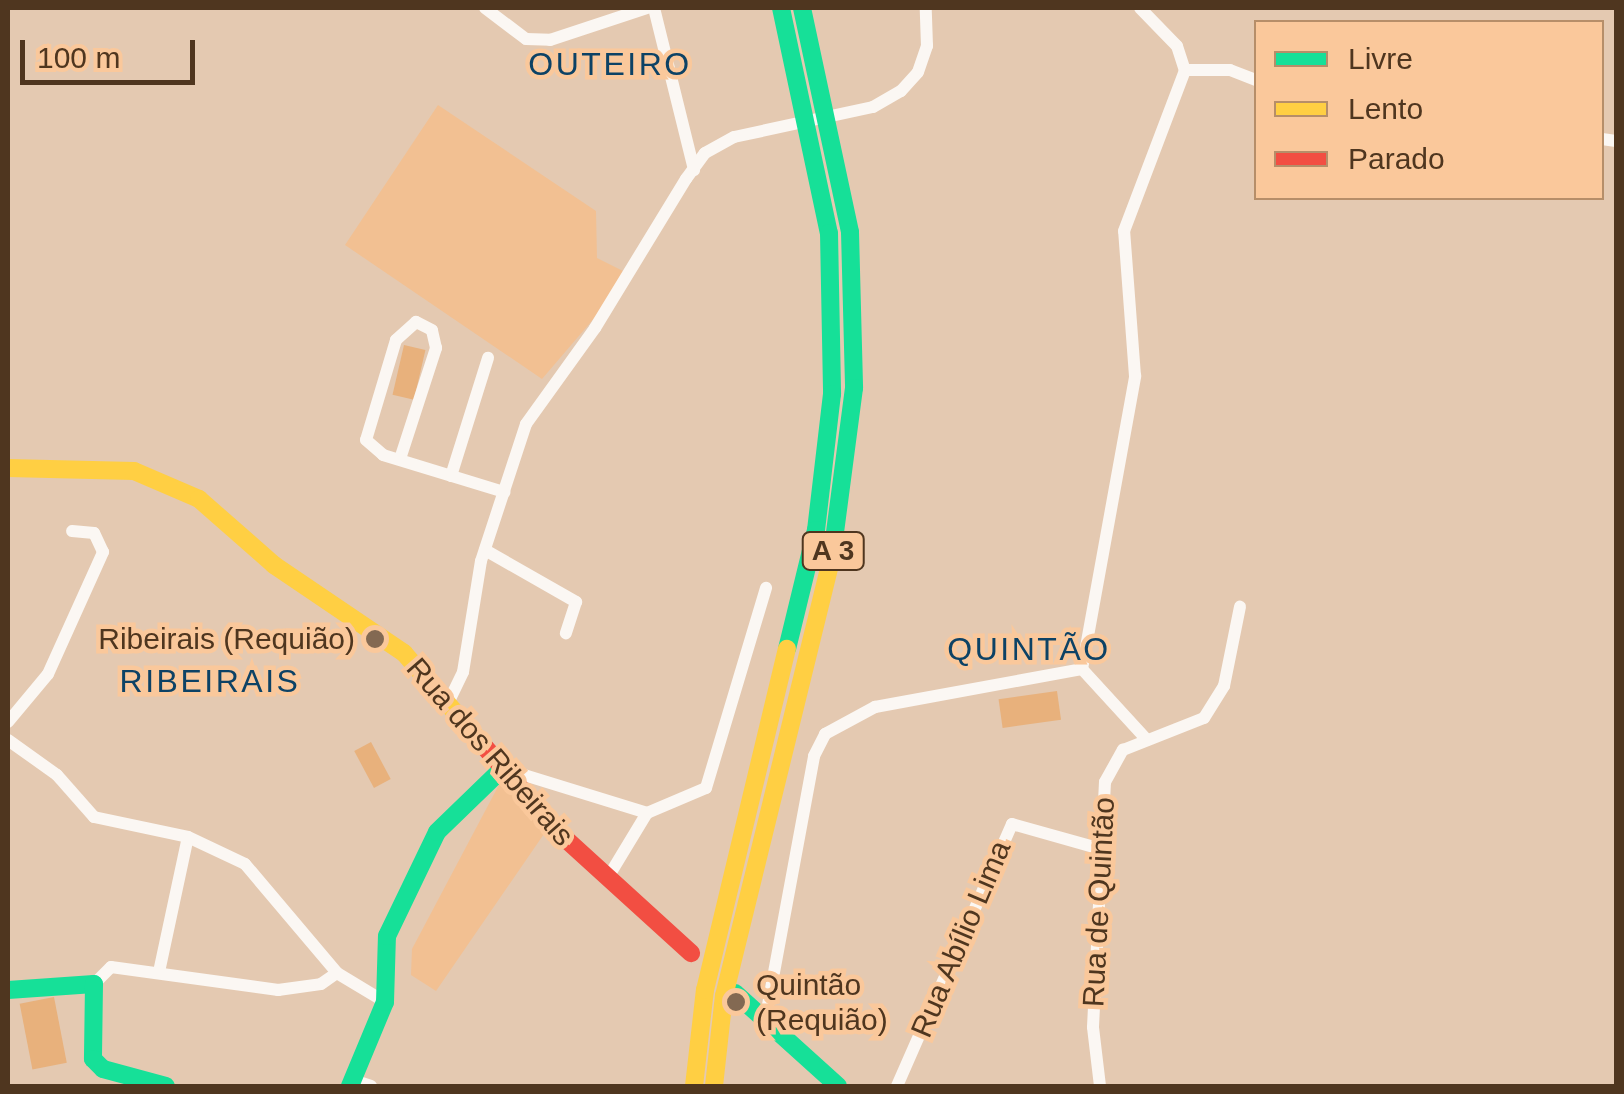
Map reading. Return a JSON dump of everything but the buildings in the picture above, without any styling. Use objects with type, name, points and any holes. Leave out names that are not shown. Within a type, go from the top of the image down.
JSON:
[{"type":"main road","name":"A 3","points":[[694,1086],[705,990],[816,530],[832,394],[829,233],[781,8]]},
{"type":"main road","name":"A 3","points":[[714,1086],[724,996],[838,532],[854,388],[850,232],[802,8]]},
{"type":"main road","name":"Rua dos Ribeirais","points":[[8,468],[100,466],[185,490],[274,565],[396,646],[607,879],[691,953]]},
{"type":"main road","points":[[358,1084],[386,1002],[387,936],[436,832],[503,768]]},
{"type":"main road","points":[[8,990],[94,984],[93,1059],[103,1070],[166,1086]]},
{"type":"main road","points":[[735,992],[838,1086]]},
{"type":"street","points":[[484,8],[526,39],[550,40],[650,8],[694,170]]},
{"type":"street","points":[[448,703],[463,672],[485,550],[538,401],[596,328],[705,154],[734,137],[873,107],[918,72],[927,46],[926,8]]},
{"type":"street","points":[[1082,668],[1136,376],[1124,231],[1185,70],[1178,46],[1140,8]]},
{"type":"street","points":[[1185,70],[1230,70],[1254,79]]},
{"type":"street","points":[[400,460],[436,348],[432,330],[416,322],[400,331],[366,431],[371,448],[400,460],[504,492]]},
{"type":"street","points":[[451,476],[488,358]]},
{"type":"street","points":[[8,722],[48,674],[103,552],[94,534],[72,531]]},
{"type":"street","points":[[485,550],[576,602],[566,634]]},
{"type":"street","points":[[607,879],[647,813],[706,788],[766,588]]},
{"type":"street","name":"Rua de Quintão","points":[[1100,1086],[1093,1027],[1101,850],[1113,762],[1147,740],[1178,734],[1209,712],[1229,668],[1240,607]]},
{"type":"street","points":[[1082,668],[1147,740]]},
{"type":"street","points":[[765,1021],[814,756],[826,734],[875,706],[1082,668]]},
{"type":"street","points":[[8,740],[58,775],[94,817],[188,837],[245,864],[337,973],[386,1002]]},
{"type":"street","points":[[503,768],[647,813]]},
{"type":"street","name":"Rua Abílio Lima","points":[[897,1086],[1012,824],[1101,850]]},
{"type":"street","points":[[159,972],[188,837]]},
{"type":"street","points":[[94,984],[111,967],[278,990],[321,984],[337,973]]},
{"type":"shaded area","points":[[438,105],[596,211],[597,258],[623,271],[602,309],[542,379],[345,245]]},
{"type":"shaded area","points":[[404,345],[425,350],[414,400],[393,395]]},
{"type":"shaded area","points":[[1057,691],[1061,720],[1003,728],[999,699]]},
{"type":"shaded area","points":[[371,742],[391,779],[374,788],[354,751]]},
{"type":"shaded area","points":[[501,781],[546,831],[436,991],[411,975],[412,949]]},
{"type":"shaded area","points":[[54,997],[67,1063],[32,1069],[20,1004]]},
{"type":"traffic: fast","points":[[781,8],[829,233],[832,394],[816,530],[787,649]]},
{"type":"traffic: fast","points":[[802,8],[850,232],[854,388],[832,555]]},
{"type":"traffic: fast","points":[[350,1086],[385,1002],[387,936],[437,832],[503,768]]},
{"type":"traffic: fast","points":[[8,990],[94,984],[93,1059],[103,1069],[166,1086]]},
{"type":"traffic: fast","points":[[735,993],[838,1086]]},
{"type":"traffic: slow","points":[[8,468],[134,471],[199,499],[274,565],[404,653],[483,745]]},
{"type":"traffic: slow","points":[[714,1086],[724,996],[832,555]]},
{"type":"traffic: slow","points":[[694,1086],[705,990],[787,649]]},
{"type":"traffic: jam","points":[[483,745],[558,832],[691,953]]},
{"type":"place","name":"Ribeirais (Requião)","points":[[375,639]]},
{"type":"place","name":"Quintão (Requião)","points":[[736,1002]]},
{"type":"district","name":"OUTEIRO","points":[[610,64]]},
{"type":"district","name":"QUINTÃO","points":[[1029,649]]},
{"type":"district","name":"RIBEIRAIS","points":[[210,681]]}]
